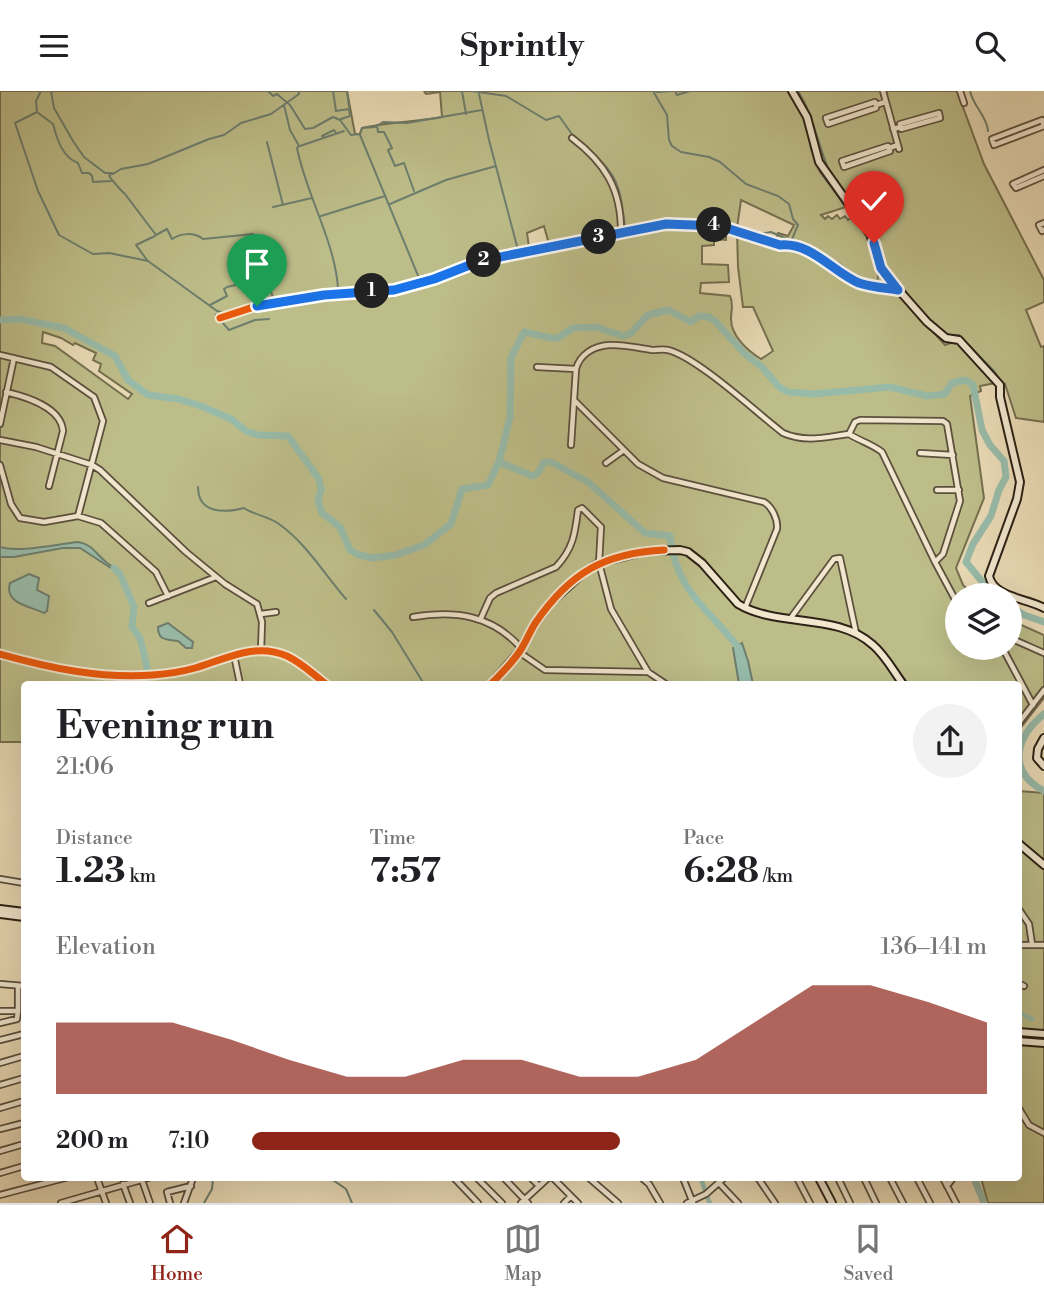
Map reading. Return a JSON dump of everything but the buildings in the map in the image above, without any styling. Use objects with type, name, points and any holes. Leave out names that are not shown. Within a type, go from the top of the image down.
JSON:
[{"type":"street","points":[[792,91],[807,117],[814,150],[822,168],[867,230],[881,268],[922,318],[946,338],[958,340],[1000,385],[1000,397],[1020,482],[1017,499],[989,576],[990,582],[997,590],[1044,608]]},
{"type":"street","points":[[883,91],[899,147],[888,146],[842,161],[844,167],[890,151],[889,148]]},
{"type":"street","points":[[960,91],[964,103]]},
{"type":"street","points":[[876,105],[875,102],[826,118],[828,124],[885,102]]},
{"type":"street","points":[[892,129],[901,129],[940,118],[939,113],[900,124],[901,127]]},
{"type":"street","points":[[1042,120],[1044,123],[1044,126],[1026,134],[994,145],[992,139],[1042,120]]},
{"type":"street","points":[[572,138],[598,162],[615,190],[621,210],[621,232]]},
{"type":"street","points":[[1044,170],[1013,184],[1016,188],[1044,176]]},
{"type":"street","points":[[1044,223],[1040,225],[1042,231],[1044,230]]},
{"type":"street","points":[[220,318],[262,304],[324,295],[394,290],[434,279],[480,261],[666,224],[720,226],[780,245],[790,244],[861,283],[898,290]]},
{"type":"street","points":[[571,445],[576,369],[586,352],[604,345],[668,350],[704,369],[783,433],[813,440],[849,434],[872,444],[882,452],[946,583]]},
{"type":"street","points":[[0,355],[51,367],[94,397],[103,421],[78,516]]},
{"type":"street","points":[[0,424],[14,358]]},
{"type":"street","points":[[537,366],[576,369]]},
{"type":"street","points":[[6,392],[44,406],[62,422],[63,431],[49,486]]},
{"type":"street","points":[[575,401],[638,464],[663,478],[764,502],[770,507],[777,524],[776,529],[745,608]]},
{"type":"street","points":[[849,434],[855,422],[860,420],[943,421],[950,428],[959,490],[958,512],[943,554],[935,562]]},
{"type":"street","points":[[0,440],[36,447],[92,465],[216,577],[254,601],[261,614],[261,650]]},
{"type":"street","points":[[606,463],[624,450]]},
{"type":"street","points":[[920,453],[953,455]]},
{"type":"street","points":[[0,465],[11,503],[20,518],[44,522],[78,516],[93,519],[156,572],[168,596]]},
{"type":"street","points":[[937,490],[959,490]]},
{"type":"street","points":[[481,618],[490,598],[496,593],[556,567],[563,560],[573,543],[579,509],[584,510],[601,527],[599,563],[611,609],[648,672],[662,681]]},
{"type":"street","points":[[494,681],[520,650],[551,602],[583,573],[599,563],[646,551],[680,550],[695,556],[738,604],[745,608],[763,614],[832,626],[856,634],[873,645],[901,681]]},
{"type":"street","points":[[790,619],[834,559],[840,558],[856,634]]},
{"type":"street","points":[[149,603],[216,577]]},
{"type":"street","points":[[261,614],[276,612]]},
{"type":"street","points":[[413,617],[458,613],[481,618],[504,632],[520,650],[545,670],[648,672]]},
{"type":"street","points":[[1022,643],[1044,653]]},
{"type":"street","points":[[0,654],[60,669],[110,676],[137,676],[183,671],[234,655],[261,650],[293,659],[322,681]]},
{"type":"street","points":[[234,655],[239,681]]},
{"type":"street","points":[[1009,660],[1020,681]]},
{"type":"street","points":[[1022,684],[1033,705]]},
{"type":"street","points":[[1022,719],[1044,690]]},
{"type":"street","points":[[1044,738],[1037,758],[1044,766]]},
{"type":"street","points":[[1022,846],[1044,865]]},
{"type":"street","points":[[0,879],[21,882]]},
{"type":"street","points":[[0,911],[21,914]]},
{"type":"street","points":[[1022,914],[1029,924],[1032,944]]},
{"type":"street","points":[[1022,945],[1044,944]]},
{"type":"street","points":[[0,984],[21,986],[17,1019],[0,1023]]},
{"type":"street","points":[[0,1011],[18,1011]]},
{"type":"street","points":[[1022,1032],[1044,1034]]},
{"type":"street","points":[[0,1040],[21,1035]]},
{"type":"street","points":[[1022,1041],[1044,1043]]},
{"type":"street","points":[[0,1063],[21,1057]]},
{"type":"street","points":[[0,1085],[21,1079]]},
{"type":"street","points":[[0,1108],[21,1102]]},
{"type":"street","points":[[1022,1114],[1029,1125],[1044,1133]]},
{"type":"street","points":[[0,1129],[21,1124]]},
{"type":"street","points":[[0,1151],[21,1145]]},
{"type":"street","points":[[0,1173],[21,1167]]},
{"type":"street","points":[[0,1195],[54,1181]]},
{"type":"street","points":[[98,1181],[106,1203]]},
{"type":"street","points":[[61,1203],[135,1181]]},
{"type":"street","points":[[143,1181],[150,1203]]},
{"type":"street","points":[[184,1203],[192,1181]]},
{"type":"street","points":[[457,1181],[478,1203]]},
{"type":"street","points":[[480,1181],[502,1203]]},
{"type":"street","points":[[507,1181],[525,1202],[546,1181]]},
{"type":"street","points":[[534,1181],[539,1186]]},
{"type":"street","points":[[554,1181],[578,1203]]},
{"type":"street","points":[[592,1181],[618,1203]]},
{"type":"street","points":[[646,1181],[660,1203]]},
{"type":"street","points":[[684,1181],[691,1202],[719,1183],[738,1203]]},
{"type":"street","points":[[760,1181],[775,1203]]},
{"type":"street","points":[[799,1181],[810,1203]]},
{"type":"street","points":[[821,1181],[832,1203]]},
{"type":"street","points":[[839,1181],[850,1203]]},
{"type":"street","points":[[865,1181],[876,1203]]},
{"type":"street","points":[[892,1181],[903,1203]]},
{"type":"street","points":[[919,1181],[930,1203]]},
{"type":"street","points":[[944,1181],[956,1203]]},
{"type":"street","points":[[947,1186],[951,1181]]},
{"type":"street","points":[[124,1184],[130,1203]]},
{"type":"street","points":[[170,1203],[167,1192],[191,1186]]},
{"type":"street","points":[[564,1203],[571,1196]]},
{"type":"green space","points":[[0,91],[347,91],[355,134],[360,134],[362,128],[442,117],[440,92],[426,94],[424,91],[791,91],[801,108],[819,165],[846,207],[821,215],[825,219],[828,216],[832,219],[837,215],[840,219],[845,216],[848,220],[853,216],[868,235],[875,260],[889,282],[884,287],[857,280],[798,246],[775,241],[778,233],[788,236],[794,225],[741,200],[737,228],[709,222],[680,221],[623,230],[619,201],[609,177],[594,157],[572,137],[598,164],[609,181],[616,199],[620,229],[549,244],[544,226],[527,233],[529,247],[470,260],[432,276],[398,285],[345,289],[341,292],[265,302],[216,315],[220,319],[258,305],[403,289],[437,279],[478,262],[647,229],[705,226],[726,229],[726,240],[714,239],[714,245],[702,246],[702,264],[728,265],[729,282],[701,283],[700,293],[730,296],[734,331],[746,347],[761,359],[773,351],[753,307],[743,307],[737,232],[778,246],[798,248],[856,282],[896,291],[945,345],[956,341],[995,383],[980,386],[981,391],[970,396],[984,498],[956,568],[962,583],[945,583],[945,660],[1022,660],[1022,625],[1044,635],[1044,698],[1022,726],[1022,681],[21,681],[21,742],[0,742]],"holes":[[[43,332],[73,345],[75,343],[96,353],[93,360],[101,364],[99,371],[132,394],[128,399],[55,346],[42,343]]]},
{"type":"green space","points":[[793,91],[957,91],[984,164],[1044,280],[1044,302],[1026,310],[1041,347],[1044,346],[1044,422],[1016,418],[1005,384],[1002,385],[958,336],[948,337],[920,313],[885,271],[877,250],[820,162],[808,119]]},
{"type":"green space","points":[[1022,791],[1044,793],[1044,1203],[988,1203],[982,1181],[1022,1181]]},
{"type":"shaded area","points":[[78,542],[90,547],[120,574],[80,548],[0,557],[0,547],[27,549]]},
{"type":"shaded area","points":[[29,574],[39,578],[37,590],[49,596],[47,611],[44,613],[14,600],[11,596],[10,583]]},
{"type":"shaded area","points":[[168,623],[193,642],[192,648],[186,648],[178,641],[167,640],[160,635],[158,627]]},
{"type":"shaded area","points":[[742,643],[752,681],[738,681],[733,648]]},
{"type":"waterway","points":[[41,91],[36,101],[37,112],[53,124],[64,152],[78,163],[82,173],[92,176],[93,182],[111,181]]},
{"type":"waterway","points":[[51,91],[54,108],[84,157],[105,173],[112,173],[109,176],[156,235],[167,229],[172,239],[188,234],[203,239],[253,234],[274,301]]},
{"type":"waterway","points":[[268,91],[273,96],[277,94],[290,105],[305,129],[313,128],[333,117],[340,120],[351,135],[360,134],[362,128],[375,127],[383,122],[407,123],[482,110]]},
{"type":"waterway","points":[[113,174],[121,169],[148,164],[224,135],[241,123],[271,114],[299,94],[299,91]]},
{"type":"waterway","points":[[333,91],[336,111],[349,109],[350,116],[341,119]]},
{"type":"waterway","points":[[347,91],[349,107]]},
{"type":"waterway","points":[[462,91],[466,114]]},
{"type":"waterway","points":[[472,91],[506,96],[546,120],[559,116],[574,137]]},
{"type":"waterway","points":[[653,91],[667,115],[672,146],[681,152],[709,157],[720,162],[746,184],[778,196],[789,204],[793,219],[798,225],[792,239]]},
{"type":"waterway","points":[[657,92],[671,91]]},
{"type":"waterway","points":[[675,91],[677,95],[690,91]]},
{"type":"waterway","points":[[798,91],[830,173]]},
{"type":"waterway","points":[[970,91],[988,131]]},
{"type":"waterway","points":[[479,94],[518,250]]},
{"type":"waterway","points":[[284,105],[290,130],[299,146],[297,148],[301,165],[332,253],[341,292]]},
{"type":"waterway","points":[[37,112],[15,123],[38,191],[59,235],[93,254],[109,253],[148,261],[217,311],[224,313],[258,303]]},
{"type":"waterway","points":[[377,125],[378,132],[384,132],[392,148],[388,150],[395,166],[404,163],[414,191]]},
{"type":"waterway","points":[[807,127],[811,149],[820,172],[865,233]]},
{"type":"waterway","points":[[323,137],[334,130],[336,133]]},
{"type":"waterway","points":[[300,146],[344,131]]},
{"type":"waterway","points":[[360,135],[419,278]]},
{"type":"waterway","points":[[267,142],[283,205]]},
{"type":"waterway","points":[[589,150],[607,168],[617,184],[625,227]]},
{"type":"waterway","points":[[390,204],[446,180],[496,166]]},
{"type":"waterway","points":[[321,216],[385,196]]},
{"type":"waterway","points":[[273,207],[312,198]]},
{"type":"waterway","points":[[624,228],[664,221],[703,219],[720,221],[759,234],[771,232],[801,245]]},
{"type":"waterway","points":[[344,292],[345,289],[398,285],[432,276],[470,260],[619,230]]},
{"type":"waterway","points":[[147,260],[136,245],[155,236]]},
{"type":"waterway","points":[[874,238],[880,256]]},
{"type":"waterway","points":[[818,254],[840,264],[861,280],[885,284]]},
{"type":"waterway","points":[[873,254],[879,271],[877,282]]},
{"type":"waterway","points":[[210,305],[227,296],[224,289],[227,287],[266,278]]},
{"type":"waterway","points":[[0,320],[19,319],[64,328],[115,356],[128,380],[148,395],[178,399],[201,406],[258,435],[288,436],[319,479],[321,489],[318,500],[322,513],[340,527],[350,550],[372,558],[396,555],[424,545],[451,524],[462,489],[488,485],[499,462],[510,417],[511,358],[524,332],[558,338],[573,328],[596,327],[623,336],[630,334],[648,315],[668,310],[691,322],[699,316],[715,321],[745,354],[762,367],[779,387],[788,392],[814,394],[890,387],[927,396],[945,394],[952,383],[965,380],[973,385],[982,430],[990,445],[1004,461],[1006,477],[991,516],[973,544],[966,562],[983,583]]},
{"type":"waterway","points":[[223,313],[216,315],[229,330],[255,320],[269,319]]},
{"type":"waterway","points":[[926,316],[947,335]]},
{"type":"waterway","points":[[951,335],[959,335],[1003,384]]},
{"type":"waterway","points":[[499,462],[532,476],[537,474],[544,462],[551,462],[588,482],[645,533],[670,536],[673,555],[686,584],[694,597],[738,647],[739,652]]},
{"type":"waterway","points":[[198,487],[199,496],[208,507],[221,511],[244,508],[279,524],[307,550],[346,599]]},
{"type":"waterway","points":[[114,568],[120,574],[134,607],[132,627],[140,638],[147,667],[146,681]]},
{"type":"waterway","points":[[374,610],[392,632],[422,681]]},
{"type":"waterway","points":[[1022,614],[1044,622]]},
{"type":"waterway","points":[[1022,744],[1034,723],[1044,714]]},
{"type":"waterway","points":[[1022,769],[1032,783],[1044,791]]},
{"type":"waterway","points":[[1022,1014],[1032,1019]]},
{"type":"waterway","points":[[204,1203],[212,1189],[213,1181]]},
{"type":"waterway","points":[[334,1181],[346,1189],[352,1203]]},
{"type":"waterway","points":[[702,1181],[705,1191]]},
{"type":"waterway","points":[[975,1181],[984,1203]]},
{"type":"waterway","points":[[707,1197],[710,1203]]},
{"type":"cycle path","points":[[220,318],[263,304],[324,295],[394,290],[434,279],[480,261],[653,226],[709,224],[729,228],[780,245],[802,248],[859,283],[898,290]]},
{"type":"cycle path","points":[[494,681],[517,655],[549,605],[576,578],[606,561],[664,550]]},
{"type":"cycle path","points":[[0,654],[76,671],[134,676],[179,672],[252,651],[275,652],[292,659],[322,681]]},
{"type":"route","points":[[257,306],[324,295],[394,290],[434,279],[480,261],[653,226],[699,223],[720,226],[780,245],[790,244],[856,281],[898,290],[881,268],[874,243]]}]
